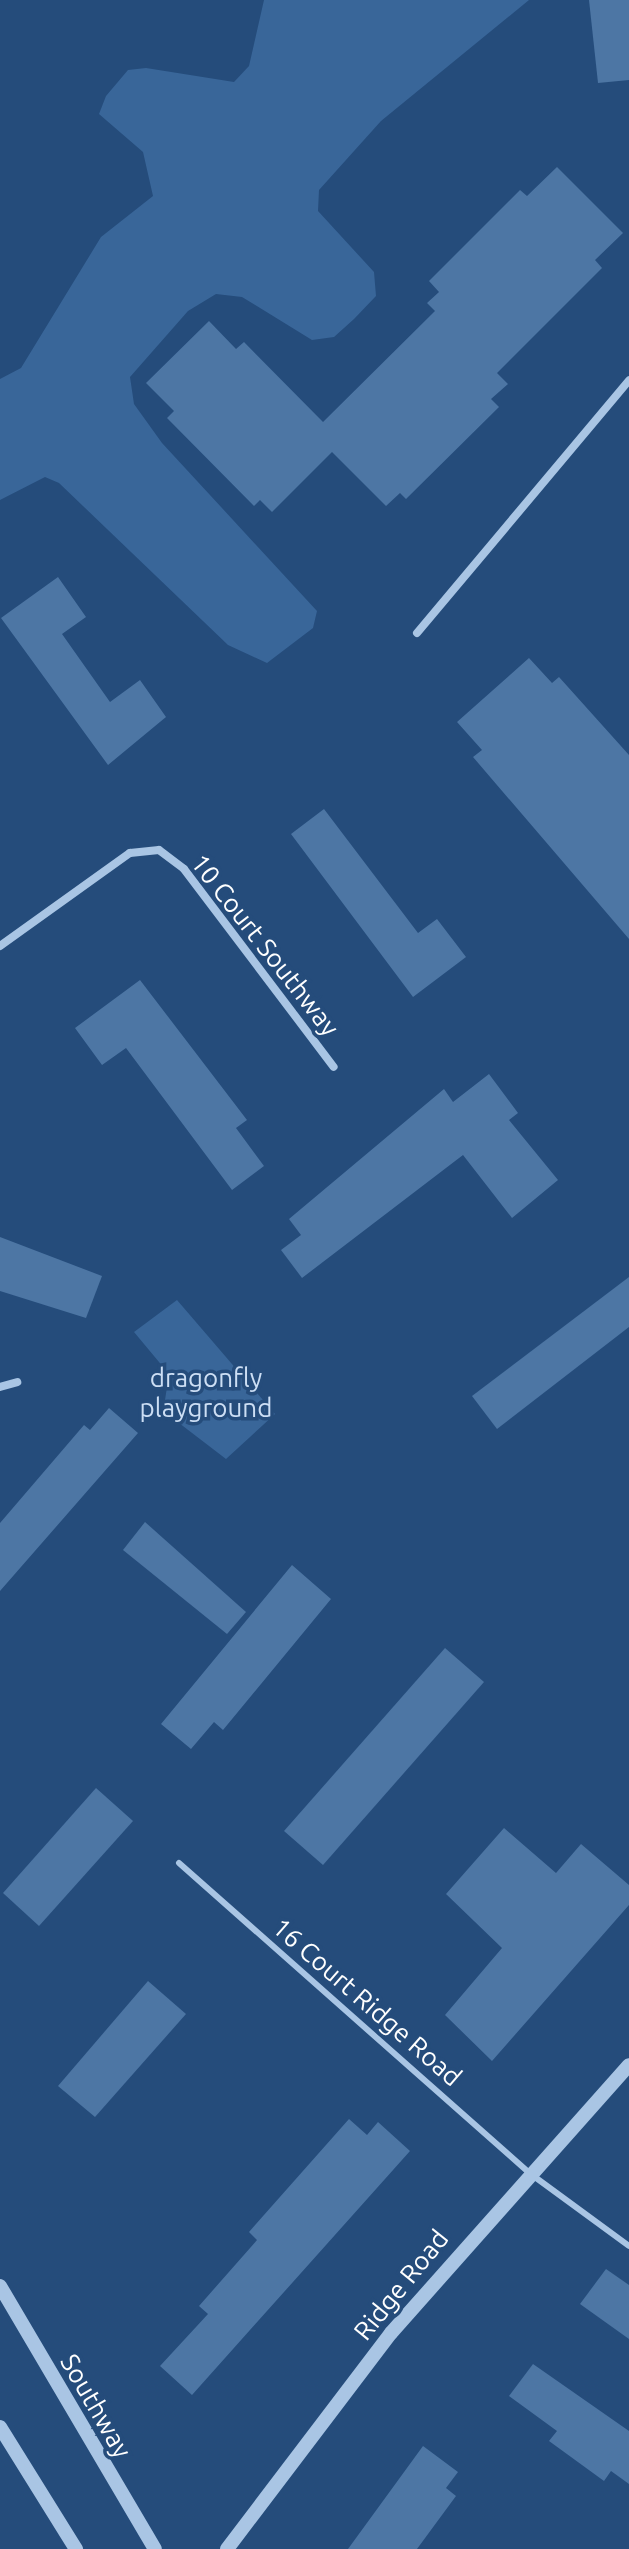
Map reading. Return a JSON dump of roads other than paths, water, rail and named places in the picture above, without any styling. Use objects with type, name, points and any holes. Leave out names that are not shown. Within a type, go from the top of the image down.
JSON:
[{"type":"street","points":[[417,633],[629,380]]},
{"type":"street","name":"10 Court Southway","points":[[0,946],[130,853],[159,850],[184,869],[334,1067]]},
{"type":"street","points":[[0,1387],[17,1382]]},
{"type":"street","name":"Ridge Road","points":[[227,2549],[391,2333],[528,2172],[629,2065]]},
{"type":"street","name":"Southway","points":[[0,2286],[155,2549]]},
{"type":"street","points":[[0,2427],[76,2549]]},
{"type":"lane","name":"16 Court Ridge Road","points":[[179,1863],[528,2172],[629,2246]]},
{"type":"park label","name":"dragonfly playground","points":[[206,1393]]}]
